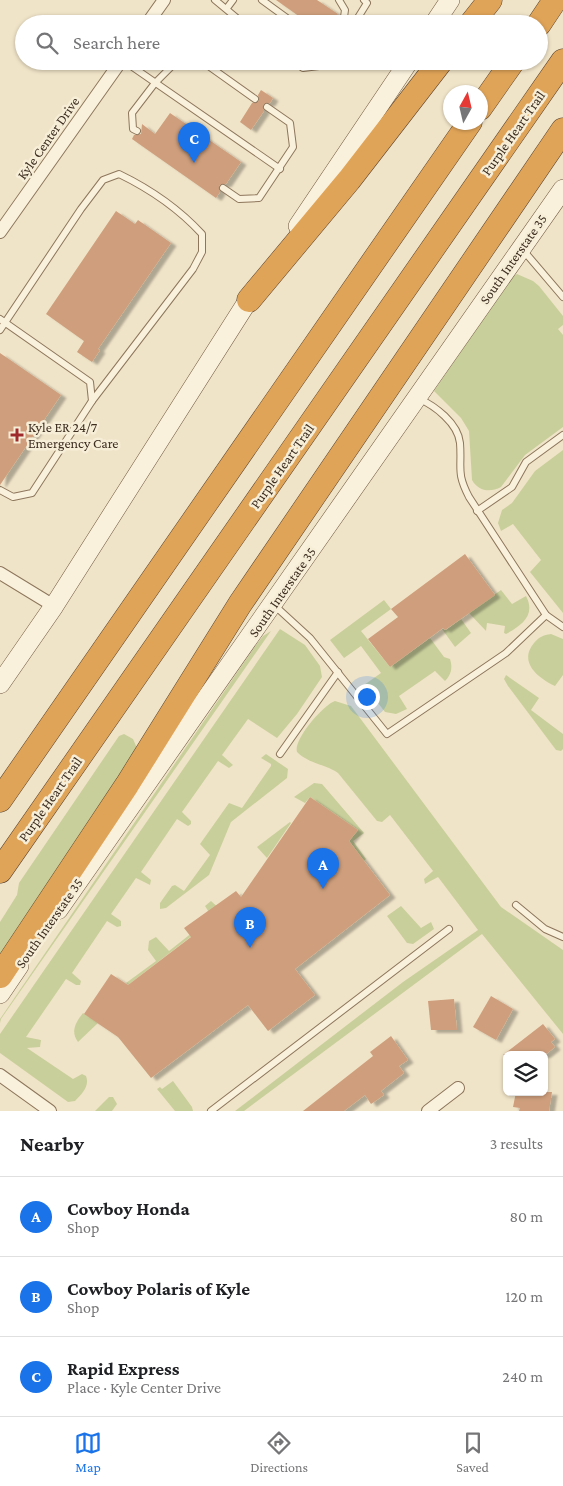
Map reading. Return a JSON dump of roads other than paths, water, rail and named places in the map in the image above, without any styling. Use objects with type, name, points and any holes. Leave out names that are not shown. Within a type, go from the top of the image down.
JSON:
[{"type":"highway","points":[[478,15],[490,0]]},
{"type":"highway","points":[[545,15],[556,0]]},
{"type":"highway","name":"Purple Heart Trail","points":[[0,871],[563,61]]},
{"type":"highway","points":[[249,300],[349,180],[434,70]]},
{"type":"highway","points":[[488,97],[507,70]]},
{"type":"highway","points":[[0,800],[464,130]]},
{"type":"highway","points":[[0,976],[122,793],[240,604],[563,130]]},
{"type":"main road","points":[[440,15],[450,0]]},
{"type":"main road","points":[[0,684],[54,606],[249,300],[403,70]]},
{"type":"main road","name":"South Interstate 35","points":[[0,994],[192,716],[274,604],[416,397],[563,190]]},
{"type":"street","points":[[153,15],[164,0]]},
{"type":"street","name":"Kyle Center Drive","points":[[0,232],[116,70]]},
{"type":"street","points":[[0,573],[54,606]]},
{"type":"street","points":[[0,1075],[50,1111]]},
{"type":"street","points":[[428,1111],[458,1088]]},
{"type":"lane","points":[[215,0],[234,15]]},
{"type":"lane","points":[[227,8],[233,0]]},
{"type":"lane","points":[[262,0],[283,15]]},
{"type":"lane","points":[[339,0],[345,10],[344,15]]},
{"type":"lane","points":[[359,15],[367,2],[364,0]]},
{"type":"lane","points":[[136,70],[280,169]]},
{"type":"lane","points":[[137,132],[133,129],[132,114],[155,83],[168,70]]},
{"type":"lane","points":[[213,70],[255,99]]},
{"type":"lane","points":[[223,188],[238,199],[259,198],[294,147],[290,123],[267,107]]},
{"type":"lane","points":[[0,330],[2,321],[103,180],[119,174],[142,185],[188,219],[202,234],[202,252],[193,269],[147,326],[92,401],[32,493],[13,497],[0,490]]},
{"type":"lane","points":[[521,248],[563,297]]},
{"type":"lane","points":[[2,321],[90,382],[92,401]]},
{"type":"lane","points":[[416,397],[432,405],[451,423],[460,441],[460,480],[477,511],[546,615],[563,627]]},
{"type":"lane","points":[[477,511],[512,487],[526,462],[563,435]]},
{"type":"lane","points":[[274,604],[310,638],[387,734],[506,653],[546,615]]},
{"type":"lane","points":[[280,754],[338,672]]},
{"type":"lane","points":[[516,905],[544,929],[563,936]]},
{"type":"lane","points":[[211,1111],[449,929]]},
{"type":"place","name":"Rapid Express","points":[[194,163]]},
{"type":"place","name":"Kyle ER 24/7 Emergency Care","points":[[17,435]]},
{"type":"place","name":"Cowboy Honda","points":[[323,889]]},
{"type":"place","name":"Cowboy Polaris of Kyle","points":[[250,948]]}]
